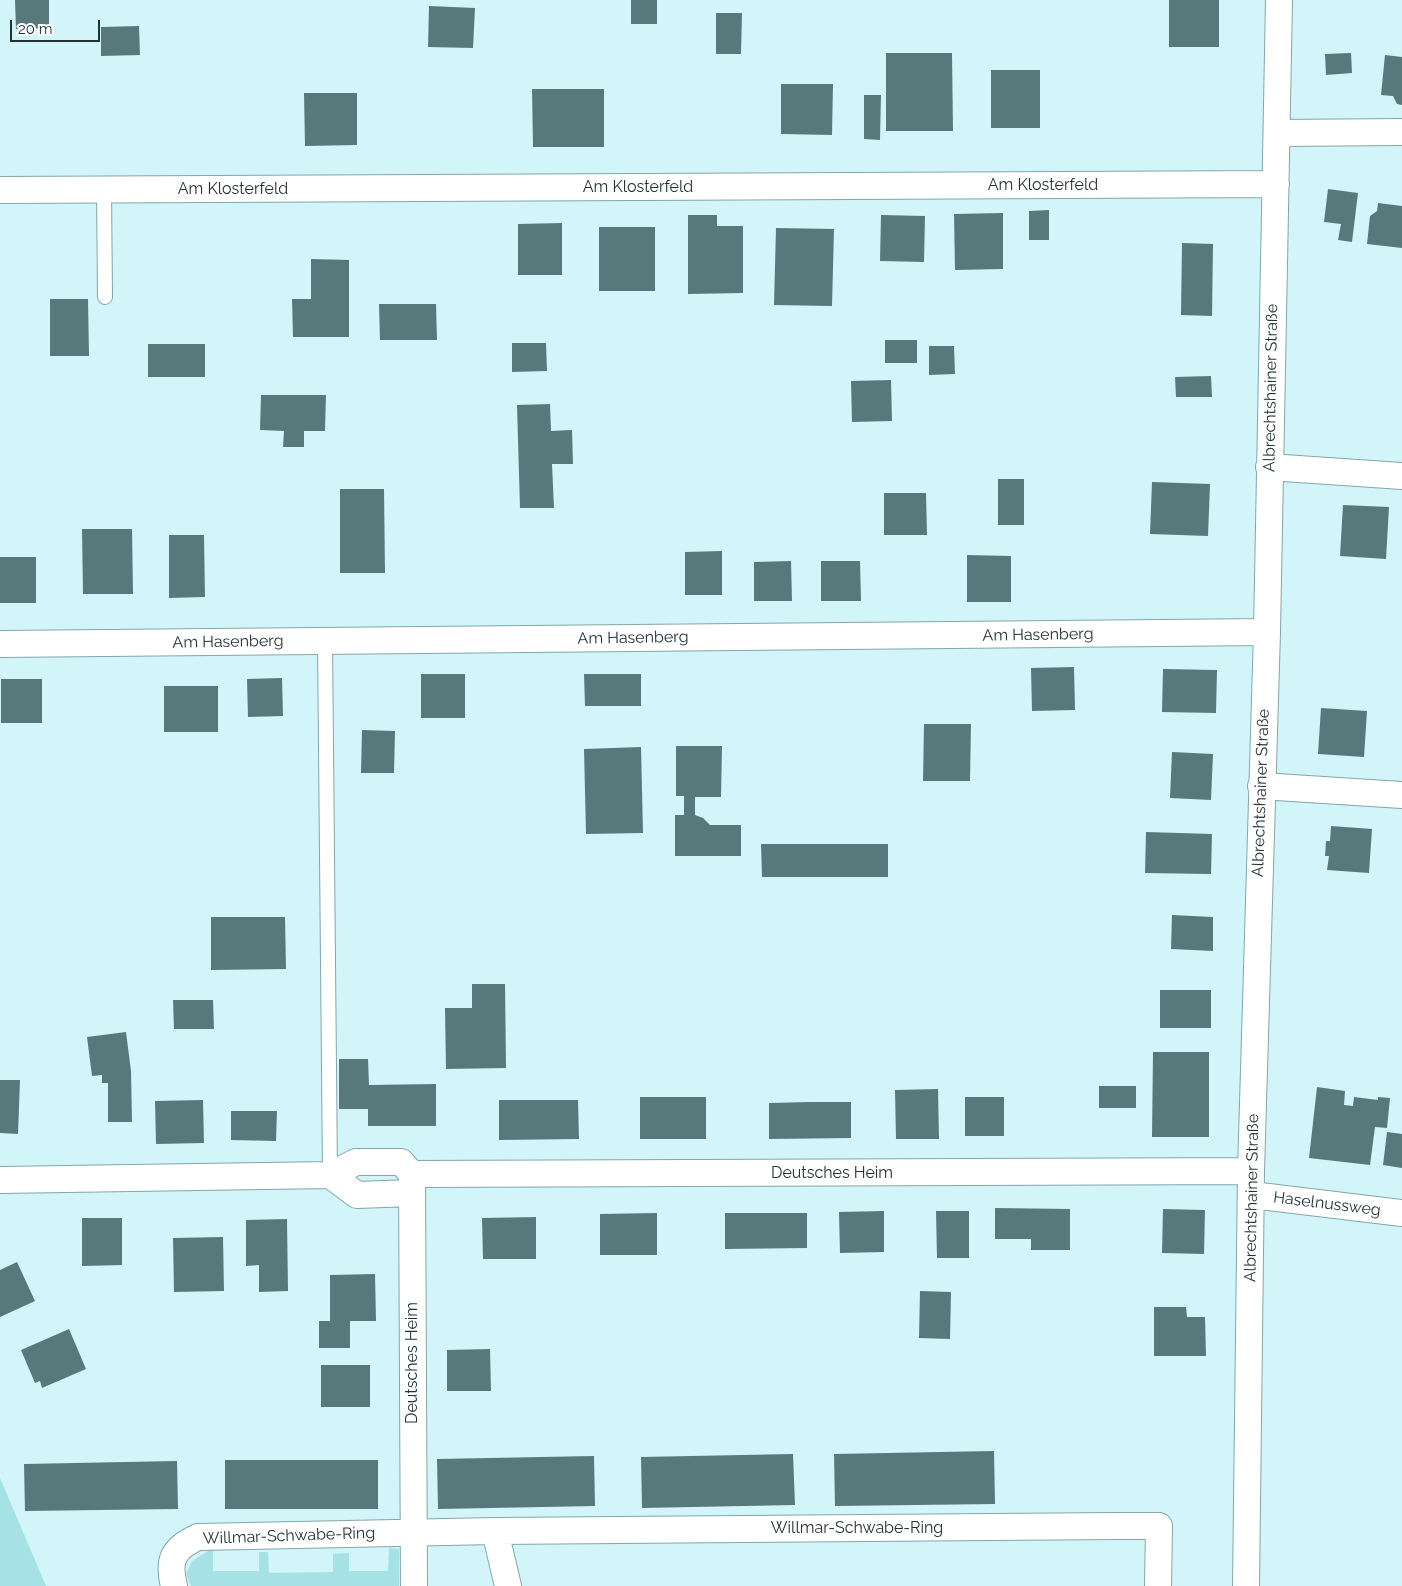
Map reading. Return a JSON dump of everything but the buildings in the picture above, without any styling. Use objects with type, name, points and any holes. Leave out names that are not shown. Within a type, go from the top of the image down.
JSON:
[{"type":"street","name":"Albrechtshainer Straße","points":[[1246,1586],[1252,1183],[1261,786],[1267,632],[1280,0]]},
{"type":"street","points":[[1278,133],[1402,132]]},
{"type":"street","name":"Am Klosterfeld","points":[[0,190],[1276,184]]},
{"type":"street","points":[[1269,467],[1402,476]]},
{"type":"street","name":"Am Hasenberg","points":[[0,644],[1267,632]]},
{"type":"street","points":[[1261,786],[1402,795]]},
{"type":"street","points":[[0,1180],[330,1175],[356,1162],[401,1162],[412,1184]]},
{"type":"street","name":"Deutsches Heim","points":[[412,1532],[412,1184],[1252,1183]]},
{"type":"street","name":"Haselnussweg","points":[[1252,1183],[1402,1213]]},
{"type":"street","name":"Willmar-Schwabe-Ring","points":[[174,1586],[170,1563],[180,1546],[198,1537],[495,1531],[1159,1526],[1158,1586]]},
{"type":"street","points":[[495,1531],[508,1586]]},
{"type":"street","points":[[412,1532],[414,1586]]},
{"type":"lane","points":[[104,190],[105,297]]},
{"type":"lane","points":[[325,641],[330,1175]]},
{"type":"shaded area","points":[[0,1478],[46,1586],[0,1586]]},
{"type":"shaded area","points":[[213,1548],[213,1571],[259,1571],[259,1552],[268,1552],[269,1573],[333,1572],[333,1554],[349,1553],[349,1571],[388,1571],[389,1548],[399,1549],[399,1586],[191,1586],[186,1574],[192,1561]]}]
